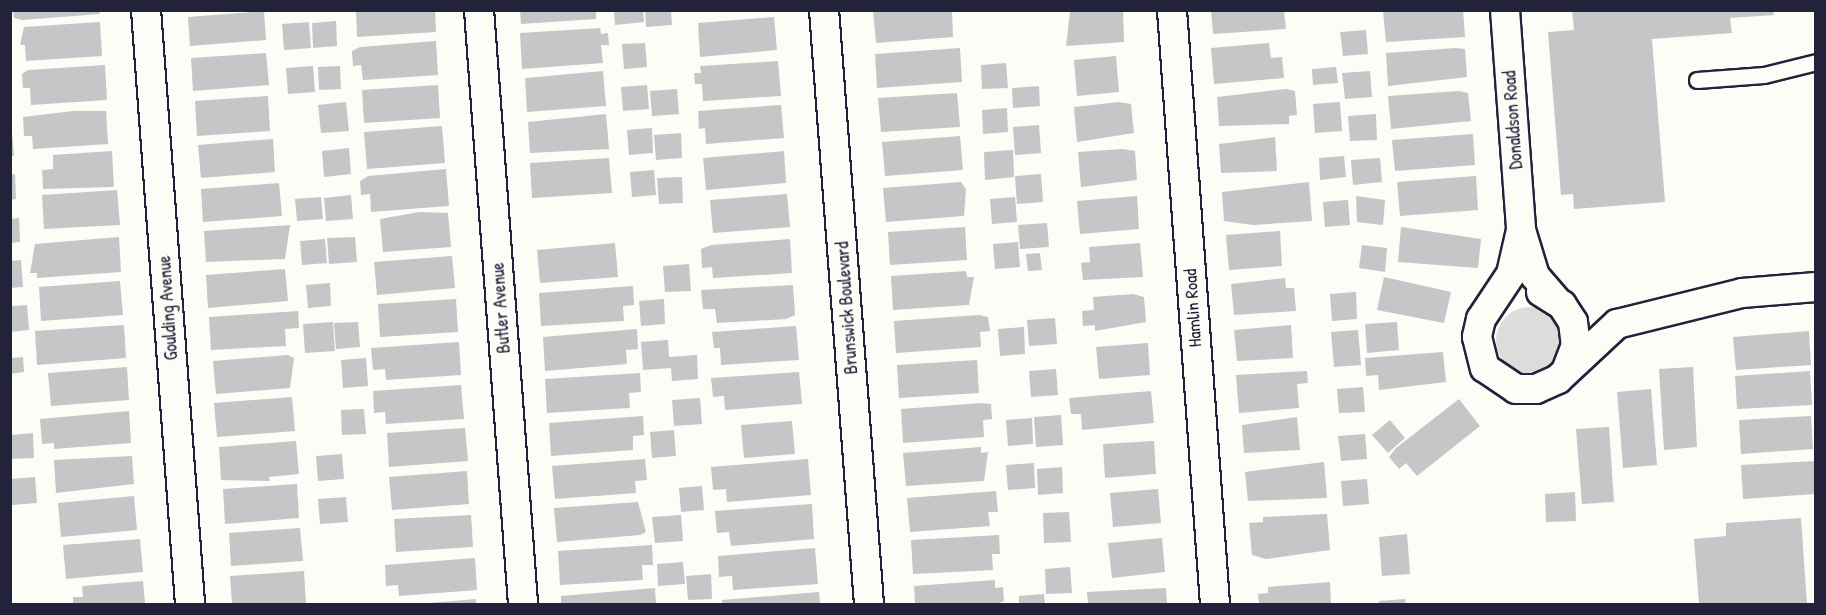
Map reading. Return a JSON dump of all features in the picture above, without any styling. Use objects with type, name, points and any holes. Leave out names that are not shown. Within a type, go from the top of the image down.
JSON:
[{"type":"street","name":"Goulding Avenue","points":[[146,10],[190,604]]},
{"type":"street","name":"Butler Avenue","points":[[479,10],[523,604]]},
{"type":"street","name":"Brunswick Boulevard","points":[[824,10],[869,604]]},
{"type":"street","name":"Hamlin Road","points":[[1172,10],[1215,604]]},
{"type":"street","name":"Donaldson Road","points":[[1505,10],[1521,230],[1535,276],[1560,303],[1593,321],[1629,320],[1742,293],[1815,287]]},
{"type":"street","name":"Donaldson Road","points":[[1521,230],[1511,274],[1485,312],[1477,347],[1490,374],[1516,389],[1536,389],[1558,379],[1607,331],[1629,320]]},
{"type":"street","points":[[1485,312],[1496,300],[1521,290],[1540,291],[1560,303],[1577,336],[1574,354],[1558,379]]},
{"type":"lane","points":[[1697,80],[1764,75],[1815,62]]},
{"type":"shaded area","points":[[1530,307],[1543,310],[1554,317],[1561,328],[1564,341],[1561,354],[1554,365],[1543,372],[1530,375],[1517,372],[1506,365],[1499,354],[1496,341],[1499,328],[1506,317],[1517,310]]},
{"type":"building","points":[[13,10],[99,10],[100,14],[22,20],[14,18]]},
{"type":"building","points":[[356,10],[435,10],[436,32],[357,37]]},
{"type":"building","points":[[520,10],[596,10],[596,19],[521,24]]},
{"type":"building","points":[[614,10],[643,10],[644,22],[615,25]]},
{"type":"building","points":[[645,10],[671,10],[672,25],[646,27]]},
{"type":"building","points":[[873,10],[952,10],[953,37],[876,43]]},
{"type":"building","points":[[1123,10],[1124,42],[1066,46],[1070,12]]},
{"type":"building","points":[[1211,10],[1284,10],[1286,29],[1213,34]]},
{"type":"building","points":[[1463,10],[1465,37],[1386,42],[1383,11]]},
{"type":"building","points":[[1572,10],[1773,10],[1774,15],[1730,18],[1732,33],[1652,39],[1665,202],[1574,209],[1573,194],[1561,195],[1548,32],[1574,30]]},
{"type":"building","points":[[264,11],[266,40],[190,46],[188,17]]},
{"type":"building","points":[[774,17],[777,50],[700,57],[698,23]]},
{"type":"building","points":[[336,21],[337,46],[313,48],[312,23]]},
{"type":"building","points":[[100,22],[102,56],[26,61],[25,45],[20,45],[24,27]]},
{"type":"building","points":[[309,22],[311,48],[284,50],[282,24]]},
{"type":"building","points":[[600,28],[601,34],[608,33],[609,45],[601,45],[603,63],[522,69],[520,33]]},
{"type":"building","points":[[1366,30],[1368,54],[1343,56],[1340,32]]},
{"type":"building","points":[[436,41],[438,75],[363,80],[361,65],[353,66],[352,51],[360,47]]},
{"type":"building","points":[[645,43],[647,67],[624,69],[622,44]]},
{"type":"building","points":[[1269,43],[1271,58],[1282,57],[1284,78],[1214,84],[1211,48]]},
{"type":"building","points":[[960,48],[962,82],[877,88],[875,54]]},
{"type":"building","points":[[1465,49],[1467,77],[1388,86],[1386,53]]},
{"type":"building","points":[[266,53],[269,85],[193,91],[191,58]]},
{"type":"building","points":[[1116,56],[1119,92],[1077,96],[1074,60]]},
{"type":"building","points":[[778,61],[781,96],[703,101],[702,84],[695,84],[694,73],[701,73],[700,66]]},
{"type":"building","points":[[1006,63],[1008,88],[982,89],[981,65]]},
{"type":"building","points":[[105,65],[107,100],[31,105],[30,88],[23,88],[22,74],[28,70]]},
{"type":"building","points":[[313,66],[315,92],[288,94],[286,68]]},
{"type":"building","points":[[340,66],[341,89],[319,90],[318,67]]},
{"type":"building","points":[[1336,67],[1338,83],[1313,85],[1312,69]]},
{"type":"building","points":[[603,71],[606,106],[527,112],[525,78]]},
{"type":"building","points":[[1370,71],[1372,97],[1345,99],[1342,73]]},
{"type":"building","points":[[438,85],[440,118],[364,123],[362,90]]},
{"type":"building","points":[[647,85],[649,109],[623,111],[621,87]]},
{"type":"building","points":[[1039,86],[1040,106],[1013,108],[1012,88]]},
{"type":"building","points":[[677,89],[679,114],[652,116],[650,91]]},
{"type":"building","points":[[1286,89],[1295,91],[1297,115],[1289,116],[1289,124],[1219,126],[1217,97]]},
{"type":"building","points":[[1459,91],[1468,93],[1471,121],[1391,129],[1388,96]]},
{"type":"building","points":[[957,93],[960,127],[881,132],[878,98]]},
{"type":"building","points":[[268,96],[270,131],[197,136],[195,101]]},
{"type":"building","points":[[346,102],[349,131],[321,133],[318,105]]},
{"type":"building","points":[[1119,102],[1131,104],[1134,133],[1077,142],[1074,107]]},
{"type":"building","points":[[1340,102],[1342,131],[1315,133],[1313,104]]},
{"type":"building","points":[[781,105],[784,138],[706,144],[705,128],[699,129],[698,111]]},
{"type":"building","points":[[1007,108],[1008,132],[983,134],[982,110]]},
{"type":"building","points":[[73,111],[106,111],[108,144],[33,149],[32,136],[24,136],[23,117]]},
{"type":"building","points":[[606,114],[609,149],[530,153],[528,122]]},
{"type":"building","points":[[1376,114],[1377,140],[1350,141],[1348,116]]},
{"type":"building","points":[[1039,125],[1041,153],[1015,155],[1013,127]]},
{"type":"building","points":[[442,126],[445,163],[367,169],[364,132]]},
{"type":"building","points":[[652,128],[653,153],[629,155],[627,130]]},
{"type":"building","points":[[10,132],[12,132],[14,156],[10,156]]},
{"type":"building","points":[[681,133],[682,158],[656,160],[654,135]]},
{"type":"building","points":[[1473,134],[1475,165],[1395,171],[1392,140]]},
{"type":"building","points":[[960,136],[963,170],[885,176],[882,142]]},
{"type":"building","points":[[1275,137],[1277,171],[1221,173],[1219,144]]},
{"type":"building","points":[[273,139],[275,172],[201,178],[198,145]]},
{"type":"building","points":[[349,148],[351,174],[324,177],[322,151]]},
{"type":"building","points":[[1123,149],[1135,151],[1137,180],[1081,187],[1078,152]]},
{"type":"building","points":[[1013,150],[1014,177],[985,180],[984,152]]},
{"type":"building","points":[[112,151],[114,187],[43,189],[42,170],[53,169],[53,155]]},
{"type":"building","points":[[784,151],[786,183],[706,190],[703,158]]},
{"type":"building","points":[[1344,156],[1346,177],[1320,180],[1319,158]]},
{"type":"building","points":[[609,158],[612,193],[532,198],[530,163]]},
{"type":"building","points":[[1380,158],[1382,182],[1353,185],[1351,160]]},
{"type":"building","points":[[446,169],[449,206],[371,212],[370,194],[361,195],[360,181],[368,176]]},
{"type":"building","points":[[654,170],[656,195],[632,197],[630,172]]},
{"type":"building","points":[[15,174],[16,199],[10,200],[10,175]]},
{"type":"building","points":[[1041,174],[1043,202],[1017,204],[1015,176]]},
{"type":"building","points":[[1476,176],[1478,210],[1400,216],[1397,182]]},
{"type":"building","points":[[682,177],[683,203],[659,204],[657,178]]},
{"type":"building","points":[[961,182],[966,189],[964,216],[886,222],[883,188]]},
{"type":"building","points":[[1309,182],[1312,221],[1253,225],[1224,221],[1222,192]]},
{"type":"building","points":[[279,183],[282,216],[203,222],[201,189]]},
{"type":"building","points":[[117,190],[120,225],[44,229],[42,195]]},
{"type":"building","points":[[787,194],[790,227],[713,233],[710,200]]},
{"type":"building","points":[[351,195],[353,219],[326,221],[324,198]]},
{"type":"building","points":[[1137,196],[1139,229],[1080,234],[1077,201]]},
{"type":"building","points":[[1356,196],[1385,200],[1383,225],[1357,222]]},
{"type":"building","points":[[321,197],[323,219],[297,221],[295,199]]},
{"type":"building","points":[[1015,197],[1017,222],[992,224],[990,199]]},
{"type":"building","points":[[1348,200],[1350,225],[1325,227],[1323,202]]},
{"type":"building","points":[[419,212],[448,213],[451,247],[383,252],[380,219]]},
{"type":"building","points":[[19,218],[20,242],[10,243],[10,219]]},
{"type":"building","points":[[1047,223],[1049,247],[1020,249],[1018,225]]},
{"type":"building","points":[[290,225],[285,259],[206,262],[204,231]]},
{"type":"building","points":[[965,227],[967,260],[890,265],[888,232]]},
{"type":"building","points":[[1401,227],[1481,239],[1478,268],[1398,262]]},
{"type":"building","points":[[1280,231],[1282,266],[1229,270],[1226,235]]},
{"type":"building","points":[[119,237],[121,272],[37,278],[37,273],[30,273],[35,244]]},
{"type":"building","points":[[355,237],[357,262],[329,264],[327,238]]},
{"type":"building","points":[[325,239],[327,263],[302,265],[300,241]]},
{"type":"building","points":[[790,239],[792,273],[713,278],[712,267],[702,268],[701,249],[711,245]]},
{"type":"building","points":[[1018,242],[1020,267],[995,269],[993,244]]},
{"type":"building","points":[[615,243],[618,277],[540,283],[537,250]]},
{"type":"building","points":[[1140,243],[1143,277],[1083,280],[1081,263],[1090,262],[1089,247]]},
{"type":"building","points":[[1362,245],[1387,248],[1385,272],[1359,268]]},
{"type":"building","points":[[1040,253],[1042,270],[1028,271],[1026,254]]},
{"type":"building","points":[[452,256],[455,288],[377,295],[374,262]]},
{"type":"building","points":[[21,260],[23,287],[10,288],[10,261]]},
{"type":"building","points":[[689,264],[691,291],[665,292],[663,266]]},
{"type":"building","points":[[285,269],[288,301],[208,308],[206,275]]},
{"type":"building","points":[[966,271],[967,277],[974,277],[969,305],[893,310],[891,276]]},
{"type":"building","points":[[1384,277],[1451,292],[1444,323],[1377,310]]},
{"type":"building","points":[[1285,278],[1286,288],[1294,288],[1296,311],[1234,315],[1231,284]]},
{"type":"building","points":[[120,281],[123,315],[41,321],[39,287]]},
{"type":"building","points":[[330,283],[331,306],[308,308],[306,285]]},
{"type":"building","points":[[793,285],[795,315],[786,319],[717,323],[715,309],[703,309],[701,290]]},
{"type":"building","points":[[633,286],[634,305],[623,306],[624,321],[541,326],[539,293]]},
{"type":"building","points":[[1356,292],[1357,319],[1332,321],[1330,294]]},
{"type":"building","points":[[1133,294],[1144,297],[1146,322],[1095,331],[1095,325],[1083,326],[1082,311],[1094,310],[1093,297]]},
{"type":"building","points":[[456,299],[458,332],[380,337],[378,304]]},
{"type":"building","points":[[664,299],[665,324],[641,326],[639,301]]},
{"type":"building","points":[[27,305],[29,330],[10,332],[10,306]]},
{"type":"building","points":[[298,311],[299,328],[285,329],[286,346],[211,350],[209,317]]},
{"type":"building","points":[[979,315],[988,317],[990,331],[980,332],[981,347],[896,353],[894,321]]},
{"type":"building","points":[[1055,318],[1057,344],[1029,346],[1027,320]]},
{"type":"building","points":[[333,322],[335,351],[305,353],[303,324]]},
{"type":"building","points":[[358,322],[360,347],[336,349],[334,323]]},
{"type":"building","points":[[1397,322],[1399,350],[1367,353],[1365,324]]},
{"type":"building","points":[[124,325],[126,358],[37,365],[35,331]]},
{"type":"building","points":[[1291,325],[1293,358],[1237,361],[1234,330]]},
{"type":"building","points":[[796,326],[799,360],[721,365],[720,348],[714,348],[712,332]]},
{"type":"building","points":[[1024,327],[1025,354],[1000,356],[998,329]]},
{"type":"building","points":[[637,329],[638,349],[626,350],[627,364],[545,371],[543,337]]},
{"type":"building","points":[[1358,330],[1361,365],[1334,367],[1331,332]]},
{"type":"building","points":[[1809,331],[1811,365],[1736,370],[1733,337]]},
{"type":"building","points":[[668,340],[669,357],[697,355],[698,379],[672,381],[671,368],[643,370],[641,342]]},
{"type":"building","points":[[459,342],[461,375],[386,380],[385,369],[373,370],[371,348]]},
{"type":"building","points":[[1148,343],[1150,375],[1099,379],[1096,347]]},
{"type":"building","points":[[1443,352],[1446,382],[1379,390],[1378,375],[1366,376],[1365,358]]},
{"type":"building","points":[[288,355],[294,358],[290,388],[216,394],[213,361]]},
{"type":"building","points":[[23,357],[24,372],[10,374],[10,358]]},
{"type":"building","points":[[366,358],[368,386],[343,388],[341,360]]},
{"type":"building","points":[[977,360],[979,393],[899,398],[897,365]]},
{"type":"building","points":[[127,367],[129,400],[51,406],[48,373]]},
{"type":"building","points":[[1693,367],[1697,447],[1664,450],[1659,369]]},
{"type":"building","points":[[1056,369],[1058,395],[1031,397],[1029,371]]},
{"type":"building","points":[[1307,371],[1308,383],[1297,384],[1299,408],[1239,413],[1236,375]]},
{"type":"building","points":[[1810,371],[1812,405],[1737,409],[1735,376]]},
{"type":"building","points":[[799,372],[802,404],[725,410],[724,396],[713,397],[711,378]]},
{"type":"building","points":[[640,373],[641,392],[629,393],[630,408],[547,413],[545,379]]},
{"type":"building","points":[[461,385],[464,419],[386,424],[385,412],[374,413],[373,391]]},
{"type":"building","points":[[1363,387],[1365,412],[1339,413],[1337,389]]},
{"type":"building","points":[[1651,389],[1657,465],[1623,468],[1617,392]]},
{"type":"building","points":[[1151,391],[1154,423],[1082,430],[1081,414],[1071,414],[1069,398]]},
{"type":"building","points":[[292,397],[295,431],[217,437],[214,403]]},
{"type":"building","points":[[700,398],[702,424],[674,426],[672,400]]},
{"type":"building","points":[[1459,399],[1480,426],[1417,476],[1406,463],[1399,469],[1389,457],[1396,448]]},
{"type":"building","points":[[991,404],[992,419],[983,420],[984,437],[903,443],[901,409]]},
{"type":"building","points":[[364,409],[366,434],[342,435],[341,410]]},
{"type":"building","points":[[129,411],[131,443],[54,449],[54,443],[42,444],[40,419]]},
{"type":"building","points":[[1061,415],[1063,445],[1036,447],[1034,417]]},
{"type":"building","points":[[643,416],[644,435],[633,436],[633,450],[551,456],[549,423]]},
{"type":"building","points":[[1811,416],[1813,449],[1741,454],[1739,420]]},
{"type":"building","points":[[1297,417],[1300,450],[1244,453],[1242,425]]},
{"type":"building","points":[[1032,418],[1033,444],[1008,446],[1006,420]]},
{"type":"building","points":[[1390,420],[1405,438],[1388,453],[1372,435]]},
{"type":"building","points":[[792,421],[795,454],[744,458],[741,425]]},
{"type":"building","points":[[1609,427],[1614,502],[1582,504],[1576,429]]},
{"type":"building","points":[[465,428],[468,461],[389,467],[387,433]]},
{"type":"building","points":[[674,430],[676,456],[652,458],[650,432]]},
{"type":"building","points":[[33,433],[34,458],[10,459],[10,435]]},
{"type":"building","points":[[1365,434],[1367,459],[1341,461],[1338,436]]},
{"type":"building","points":[[296,441],[299,474],[269,477],[270,481],[221,480],[219,447]]},
{"type":"building","points":[[1154,441],[1156,474],[1105,478],[1103,444]]},
{"type":"building","points":[[981,447],[981,453],[988,452],[984,481],[906,486],[903,453]]},
{"type":"building","points":[[342,454],[344,479],[318,481],[316,456]]},
{"type":"building","points":[[132,456],[134,484],[56,493],[54,460]]},
{"type":"building","points":[[645,459],[647,480],[635,481],[636,493],[555,499],[552,466]]},
{"type":"building","points":[[808,459],[811,495],[727,502],[726,489],[713,490],[711,467]]},
{"type":"building","points":[[1815,461],[1816,494],[1743,499],[1741,465]]},
{"type":"building","points":[[1324,462],[1327,498],[1248,501],[1245,472]]},
{"type":"building","points":[[1034,463],[1035,488],[1008,490],[1006,465]]},
{"type":"building","points":[[1062,467],[1063,493],[1038,495],[1037,469]]},
{"type":"building","points":[[467,471],[469,504],[392,510],[389,477]]},
{"type":"building","points":[[35,477],[37,503],[12,505],[10,479]]},
{"type":"building","points":[[1367,479],[1369,504],[1343,506],[1341,481]]},
{"type":"building","points":[[297,484],[299,518],[225,524],[223,489]]},
{"type":"building","points":[[702,486],[704,510],[681,512],[679,488]]},
{"type":"building","points":[[1158,489],[1161,523],[1113,527],[1110,493]]},
{"type":"building","points":[[996,491],[998,512],[988,512],[990,526],[910,532],[907,498]]},
{"type":"building","points":[[1575,492],[1576,521],[1546,522],[1545,494]]},
{"type":"building","points":[[134,496],[137,530],[61,537],[58,503]]},
{"type":"building","points":[[346,497],[348,522],[320,524],[318,499]]},
{"type":"building","points":[[638,502],[646,532],[640,535],[557,542],[554,508]]},
{"type":"building","points":[[812,504],[814,539],[731,546],[729,532],[717,533],[715,511]]},
{"type":"building","points":[[1069,512],[1071,542],[1044,543],[1043,513]]},
{"type":"building","points":[[1327,514],[1330,550],[1266,559],[1252,555],[1249,523],[1263,522],[1263,517]]},
{"type":"building","points":[[471,515],[473,547],[396,552],[394,519]]},
{"type":"building","points":[[681,515],[683,541],[655,543],[652,517]]},
{"type":"building","points":[[1801,518],[1807,604],[1699,604],[1694,539],[1726,536],[1726,523]]},
{"type":"building","points":[[300,528],[303,561],[231,566],[229,533]]},
{"type":"building","points":[[1407,534],[1410,574],[1382,576],[1379,537]]},
{"type":"building","points":[[999,535],[1000,554],[992,554],[993,570],[913,574],[911,540]]},
{"type":"building","points":[[1162,538],[1165,572],[1112,578],[1108,543]]},
{"type":"building","points":[[140,539],[143,572],[66,579],[63,545]]},
{"type":"building","points":[[652,545],[653,565],[642,565],[643,580],[560,585],[558,551]]},
{"type":"building","points":[[815,548],[818,584],[733,590],[732,576],[719,577],[718,556]]},
{"type":"building","points":[[475,558],[477,590],[399,596],[398,585],[386,586],[385,565]]},
{"type":"building","points":[[683,562],[685,584],[658,586],[657,564]]},
{"type":"building","points":[[1070,567],[1072,593],[1046,594],[1045,569]]},
{"type":"building","points":[[304,571],[306,604],[232,604],[230,576]]},
{"type":"building","points":[[711,574],[712,599],[688,600],[686,576]]},
{"type":"building","points":[[995,580],[995,588],[1003,587],[1004,601],[997,604],[915,604],[914,586]]},
{"type":"building","points":[[143,581],[145,604],[73,604],[73,597],[83,597],[82,586]]},
{"type":"building","points":[[1330,582],[1331,604],[1259,604],[1258,594],[1268,593],[1268,587]]},
{"type":"building","points":[[655,588],[656,604],[561,604],[561,596]]},
{"type":"building","points":[[1166,588],[1167,604],[1088,604],[1087,592]]},
{"type":"building","points":[[819,592],[820,604],[722,604],[722,600]]},
{"type":"building","points":[[1044,594],[1045,604],[1019,604],[1019,596]]},
{"type":"building","points":[[476,599],[476,604],[429,604],[429,603]]},
{"type":"building","points":[[1405,599],[1406,604],[1379,604],[1379,601]]}]
